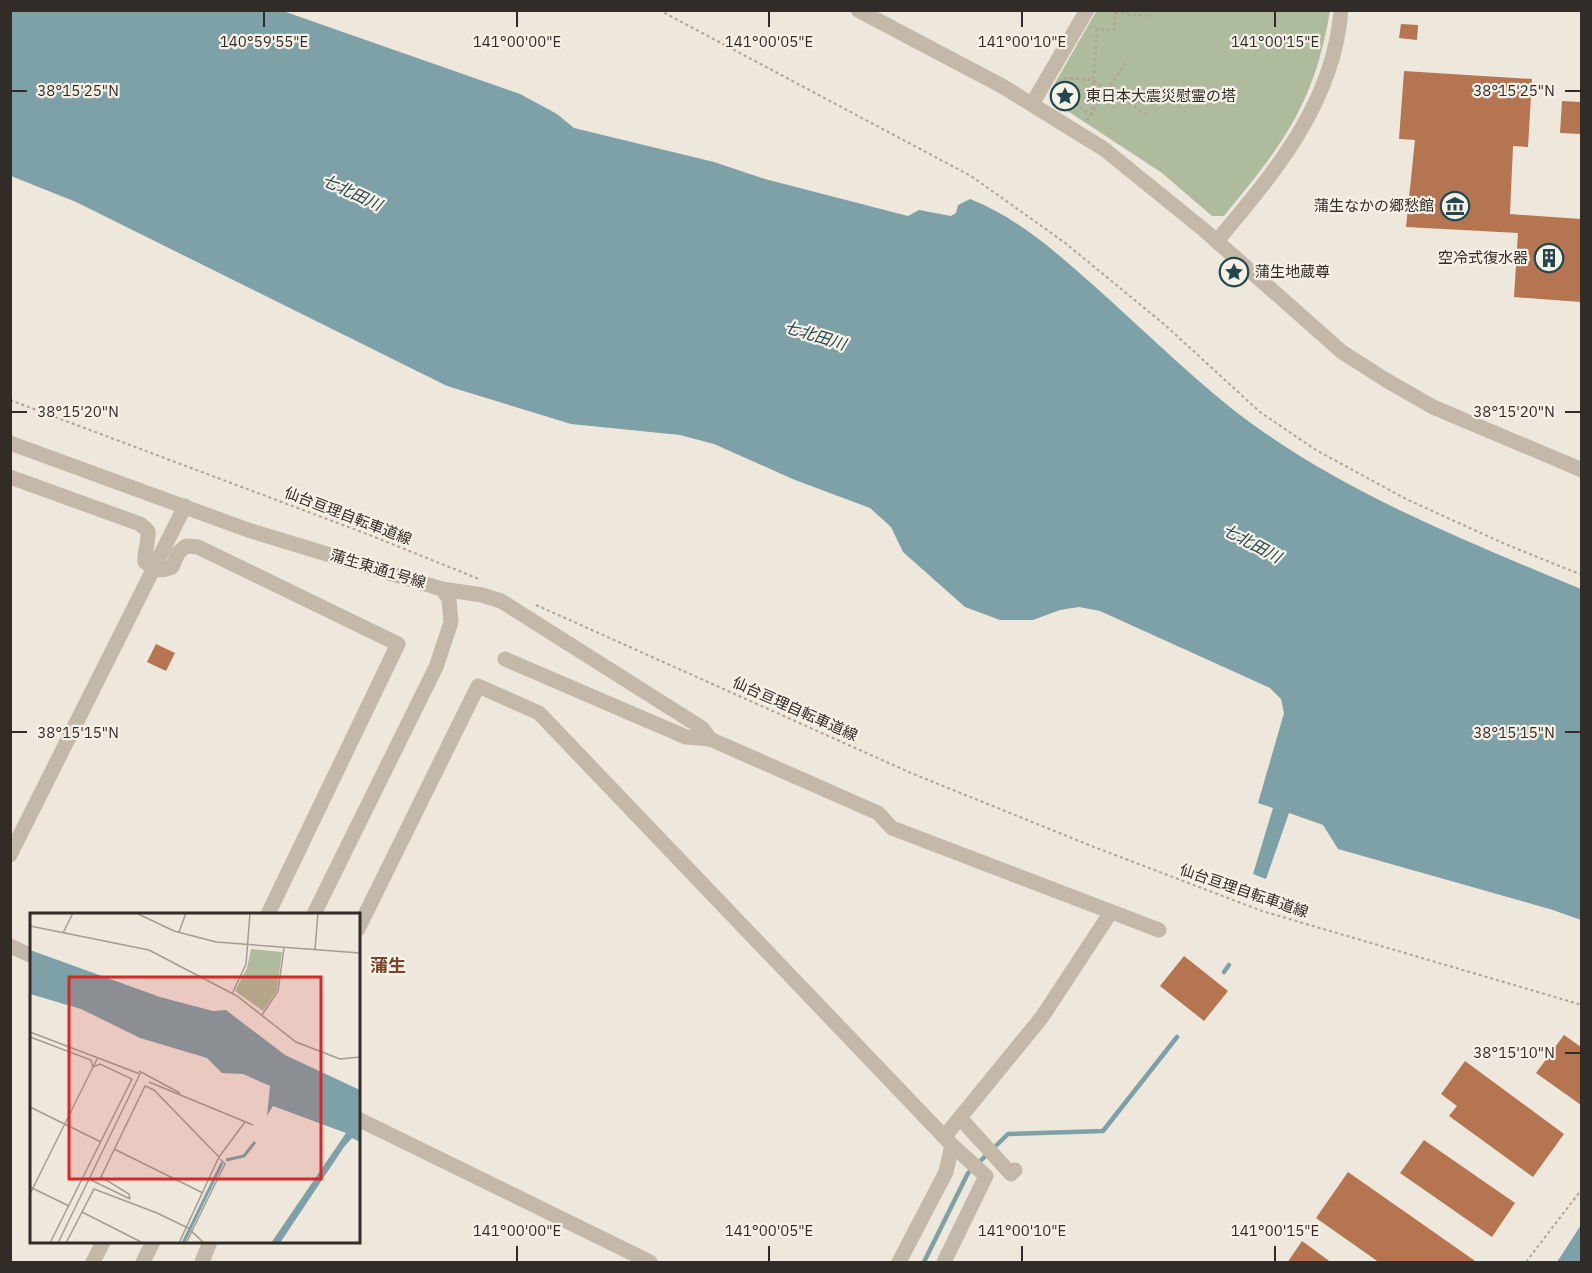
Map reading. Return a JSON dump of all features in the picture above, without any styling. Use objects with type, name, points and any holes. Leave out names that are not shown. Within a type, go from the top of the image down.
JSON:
[{"type":"street","points":[[858,10],[1032,104],[1104,149],[1217,241],[1309,325],[1342,352],[1386,380],[1433,407],[1581,470]]},
{"type":"street","points":[[1032,104],[1087,10]]},
{"type":"street","points":[[1217,241],[1274,173],[1302,131],[1329,66],[1337,38],[1341,10]]},
{"type":"street","name":"蒲生東通1号線","points":[[10,443],[248,530],[442,590],[448,599],[451,622],[436,667],[315,913]]},
{"type":"street","points":[[10,477],[140,524],[148,531],[149,542],[144,551],[145,562],[154,569],[164,571],[172,567],[178,553],[186,546],[198,548],[398,644],[269,913]]},
{"type":"street","points":[[10,855],[184,506]]},
{"type":"street","points":[[442,590],[482,595],[501,601],[702,728],[710,739]]},
{"type":"street","points":[[505,659],[686,737],[710,739],[878,813],[892,828],[1159,930]]},
{"type":"street","points":[[360,925],[478,686],[539,712],[955,1135],[987,1176],[944,1263]]},
{"type":"street","points":[[899,1263],[946,1172],[955,1135],[1042,1017],[1111,912]]},
{"type":"street","points":[[10,946],[30,955]]},
{"type":"street","points":[[360,1120],[650,1263]]},
{"type":"street","points":[[955,1135],[976,1138],[1009,1167]]},
{"type":"street","points":[[93,1263],[103,1243]]},
{"type":"street","points":[[143,1263],[153,1243]]},
{"type":"street","points":[[202,1263],[210,1243]]},
{"type":"path","points":[[658,10],[971,176],[1064,242],[1166,325],[1260,412],[1316,450],[1416,503],[1505,544],[1581,575]]},
{"type":"path","points":[[1091,115],[1097,29],[1114,30],[1115,12],[1152,16]]},
{"type":"path","points":[[1087,120],[1126,63]]},
{"type":"path","points":[[1091,115],[1070,100],[1067,93],[1059,87],[1064,78],[1093,80],[1147,115]]},
{"type":"path","name":"仙台亘理自転車道線","points":[[10,400],[484,581]]},
{"type":"path","name":"仙台亘理自転車道線","points":[[536,605],[911,773],[1104,851],[1262,911],[1581,1005]]},
{"type":"path","points":[[1526,1263],[1581,1189]]},
{"type":"green space","points":[[1097,10],[1330,11],[1315,73],[1293,122],[1263,167],[1224,216],[1212,216],[1162,173],[1054,102],[1051,90]]},
{"type":"water","name":"七北田川","points":[[10,11],[283,11],[520,94],[557,114],[574,128],[714,162],[765,179],[908,216],[919,210],[951,216],[956,213],[958,205],[970,199],[1003,215],[1064,259],[1213,393],[1271,437],[1355,488],[1445,531],[1581,589],[1581,920],[1338,849],[1323,825],[1289,813],[1266,879],[1253,874],[1273,808],[1258,803],[1284,713],[1281,699],[1270,688],[1100,611],[1079,607],[1060,610],[1033,620],[1000,620],[965,607],[903,552],[891,527],[870,508],[795,480],[714,444],[680,435],[571,424],[447,386],[76,202],[11,176]]},
{"type":"water","points":[[1581,1225],[1581,1262],[1557,1262]]},
{"type":"building","points":[[1401,24],[1418,25],[1417,40],[1399,38]]},
{"type":"building","points":[[1404,71],[1532,79],[1528,147],[1513,146],[1510,214],[1581,219],[1581,302],[1514,297],[1518,233],[1406,227],[1415,140],[1399,139]]},
{"type":"building","points":[[1562,101],[1581,102],[1581,134],[1560,133]]},
{"type":"building","points":[[156,644],[175,653],[166,671],[147,662]]},
{"type":"building","points":[[1184,956],[1228,991],[1204,1021],[1160,986]]},
{"type":"building","points":[[1564,1035],[1581,1047],[1581,1105],[1536,1073]]},
{"type":"building","points":[[1465,1061],[1564,1134],[1533,1177],[1449,1116],[1457,1106],[1441,1094]]},
{"type":"building","points":[[1424,1140],[1515,1203],[1492,1237],[1400,1173]]},
{"type":"building","points":[[1348,1172],[1478,1263],[1380,1263],[1316,1218]]},
{"type":"building","points":[[1302,1241],[1332,1263],[1287,1263]]},
{"type":"waterway","points":[[1224,972],[1229,965]]},
{"type":"waterway","points":[[924,1262],[968,1173],[1008,1134],[1103,1131],[1177,1037]]},
{"type":"place","name":"東日本大震災慰霊の塔","points":[[1065,96]]},
{"type":"place","name":"蒲生なかの郷愁館","points":[[1455,206]]},
{"type":"place","name":"空冷式復水器","points":[[1549,258]]},
{"type":"place","name":"蒲生地蔵尊","points":[[1234,272]]},
{"type":"district","name":"蒲生","points":[[388,966]]}]
